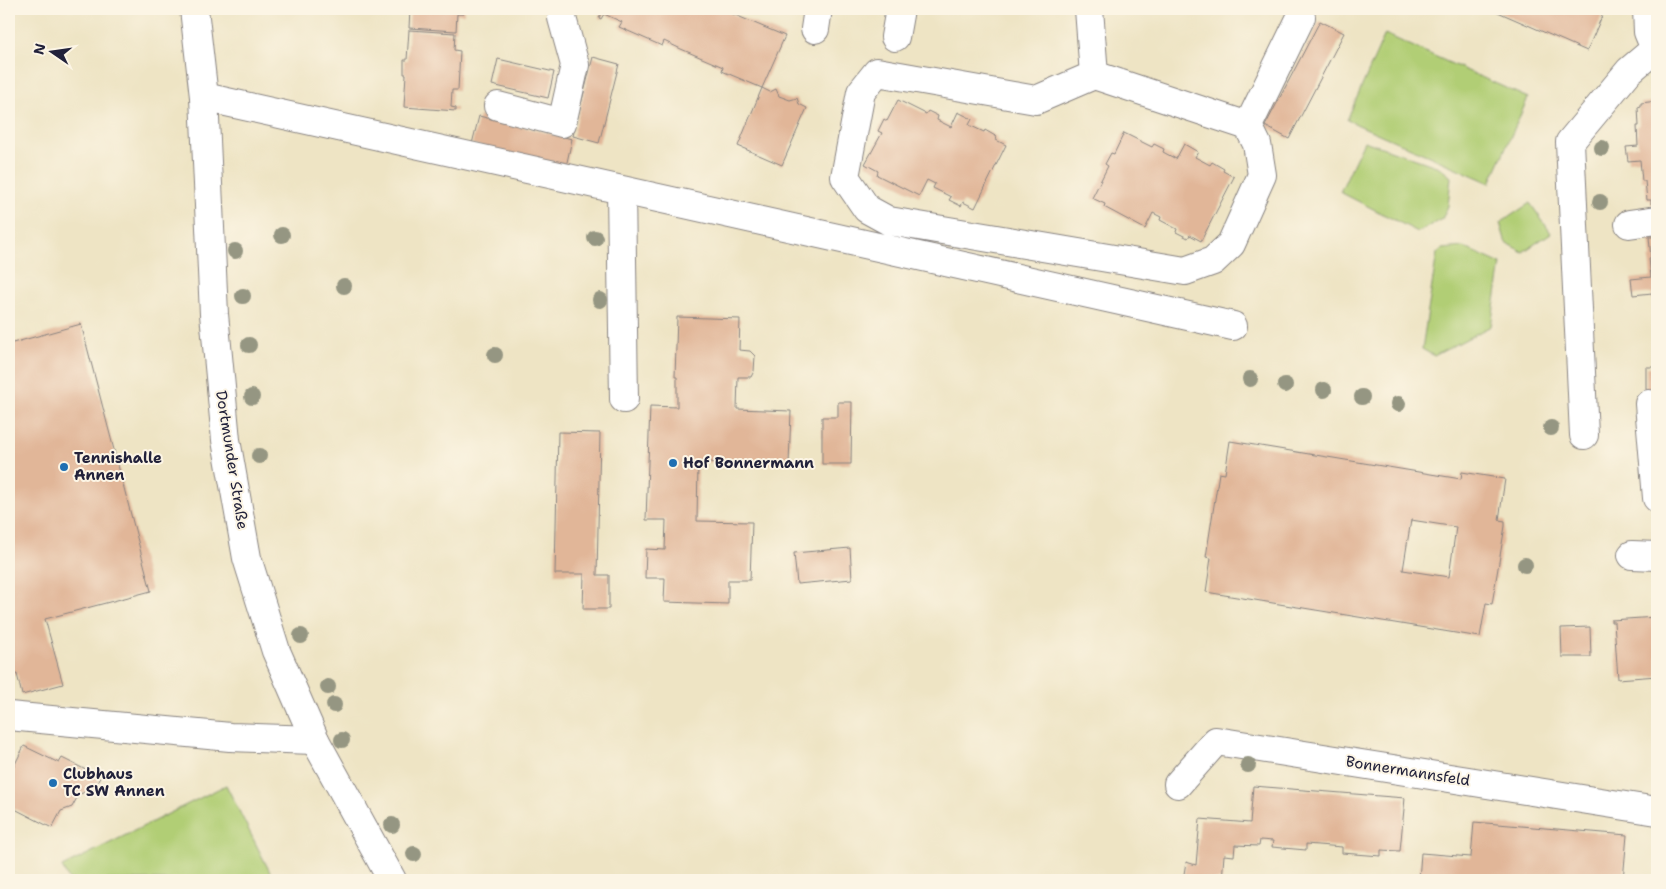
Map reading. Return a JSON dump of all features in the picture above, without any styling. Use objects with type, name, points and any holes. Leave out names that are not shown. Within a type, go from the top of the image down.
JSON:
[{"type":"main road","name":"Dortmunder Straße","points":[[194,9],[204,97],[214,314],[226,440],[248,558],[276,651],[315,740],[392,880]]},
{"type":"main road","points":[[498,106],[562,123],[575,66],[562,18],[563,9]]},
{"type":"main road","points":[[895,37],[900,9]]},
{"type":"main road","points":[[1089,9],[1094,75]]},
{"type":"main road","points":[[1584,435],[1570,142],[1629,70],[1656,50],[1648,32],[1647,9]]},
{"type":"main road","points":[[1248,126],[1301,17]]},
{"type":"main road","points":[[877,72],[1036,100],[1094,75],[1248,126],[1257,144],[1262,175],[1231,244],[1213,261],[1185,271],[889,221],[867,210],[845,177],[861,92],[877,72]]},
{"type":"main road","points":[[204,97],[1232,326]]},
{"type":"main road","points":[[621,190],[624,398]]},
{"type":"main road","points":[[1629,224],[1657,220]]},
{"type":"main road","points":[[1649,404],[1657,498]]},
{"type":"main road","points":[[9,716],[230,737],[315,740]]},
{"type":"main road","name":"Bonnermannsfeld","points":[[1178,784],[1216,741],[1650,806]]},
{"type":"green space","points":[[1385,34],[1528,98],[1490,183],[1347,120]]},
{"type":"green space","points":[[1364,141],[1439,167],[1451,177],[1448,206],[1442,219],[1418,232],[1340,192]]},
{"type":"green space","points":[[1530,203],[1551,233],[1523,252],[1506,243],[1500,223]]},
{"type":"green space","points":[[1463,247],[1501,264],[1491,326],[1434,356],[1422,349],[1437,253],[1442,249]]},
{"type":"green space","points":[[226,785],[274,880],[69,880],[62,867]]},
{"type":"building","points":[[410,9],[464,9],[464,14],[457,14],[456,31],[409,28]]},
{"type":"building","points":[[603,9],[721,9],[785,36],[762,88],[722,71],[723,67],[664,41],[662,46],[619,27],[622,22],[604,14],[601,19],[599,18]]},
{"type":"building","points":[[1491,9],[1605,9],[1587,51]]},
{"type":"building","points":[[1320,21],[1344,33],[1289,139],[1265,126]]},
{"type":"building","points":[[409,30],[455,33],[454,50],[460,51],[458,90],[452,90],[451,107],[456,108],[456,111],[404,107],[406,74],[404,74],[404,60],[407,60]]},
{"type":"building","points":[[593,57],[619,64],[599,143],[573,136]]},
{"type":"building","points":[[498,59],[554,72],[548,98],[492,85]]},
{"type":"building","points":[[762,88],[770,92],[776,89],[779,96],[790,100],[797,98],[799,104],[807,108],[782,165],[738,146]]},
{"type":"building","points":[[898,100],[926,114],[928,111],[938,116],[937,120],[951,127],[958,112],[972,119],[969,125],[984,132],[985,130],[997,137],[996,140],[1006,145],[975,208],[963,202],[961,206],[949,200],[951,197],[933,188],[935,184],[927,180],[919,196],[877,175],[878,171],[865,164],[882,133],[878,131],[884,119],[887,121]]},
{"type":"building","points":[[1657,101],[1657,203],[1651,204],[1651,200],[1647,200],[1645,181],[1642,181],[1640,160],[1628,161],[1626,147],[1638,146],[1638,107],[1641,106],[1641,103]]},
{"type":"building","points":[[479,116],[572,139],[566,167],[472,144]]},
{"type":"building","points":[[1124,133],[1152,147],[1154,144],[1164,149],[1163,152],[1176,159],[1184,144],[1198,152],[1195,157],[1210,165],[1212,162],[1234,177],[1201,241],[1190,235],[1188,238],[1176,232],[1177,229],[1160,220],[1161,217],[1153,213],[1145,229],[1104,207],[1105,204],[1092,198],[1108,166],[1105,164],[1111,153],[1114,154]]},
{"type":"building","points":[[1655,233],[1657,233],[1657,311],[1654,311],[1652,293],[1633,295],[1631,279],[1651,277],[1649,237],[1654,237]]},
{"type":"building","points":[[677,317],[740,319],[739,350],[750,351],[755,356],[754,371],[751,377],[738,377],[737,409],[791,411],[789,464],[698,462],[697,521],[752,522],[750,580],[728,580],[728,604],[664,602],[665,578],[645,578],[646,549],[665,550],[666,520],[646,520],[650,406],[677,407],[677,377],[675,377]]},
{"type":"building","name":"Tennishalle Annen","points":[[81,324],[151,591],[45,619],[63,684],[22,695],[17,674],[9,676],[9,344]]},
{"type":"building","points":[[1646,367],[1657,367],[1657,394],[1646,394]]},
{"type":"building","points":[[838,402],[852,402],[851,464],[822,464],[822,417],[838,417]]},
{"type":"building","points":[[558,432],[600,433],[597,575],[609,575],[609,609],[583,609],[584,574],[555,574]]},
{"type":"building","points":[[1230,441],[1461,479],[1462,472],[1505,479],[1499,520],[1505,521],[1505,526],[1492,604],[1486,603],[1480,637],[1206,592],[1211,558],[1206,557],[1219,473],[1225,474]],"holes":[[[1411,520],[1456,527],[1449,577],[1403,570]]]},
{"type":"building","points":[[850,548],[852,579],[797,584],[794,553]]},
{"type":"building","points":[[1657,617],[1657,676],[1618,679],[1614,622],[1611,622],[1611,620]]},
{"type":"building","points":[[1590,627],[1591,657],[1562,657],[1561,628]]},
{"type":"building","name":"Clubhaus TC SW Annen","points":[[24,746],[59,763],[62,758],[100,777],[94,790],[79,794],[72,807],[61,811],[52,828],[9,806],[9,776]]},
{"type":"building","points":[[1253,786],[1405,798],[1400,851],[1381,850],[1381,856],[1342,853],[1342,847],[1306,844],[1306,850],[1272,847],[1273,841],[1260,840],[1259,846],[1235,845],[1234,856],[1224,855],[1222,880],[1183,880],[1186,862],[1196,865],[1200,819],[1250,823]]},
{"type":"building","points":[[1474,822],[1627,835],[1623,880],[1494,880],[1481,878],[1481,880],[1419,880],[1421,853],[1471,857]]},
{"type":"place","name":"Hof Bonnermann","points":[[673,463]]},
{"type":"place","name":"Tennishalle Annen","points":[[64,467]]},
{"type":"place","name":"Clubhaus TC SW Annen","points":[[53,783]]}]
